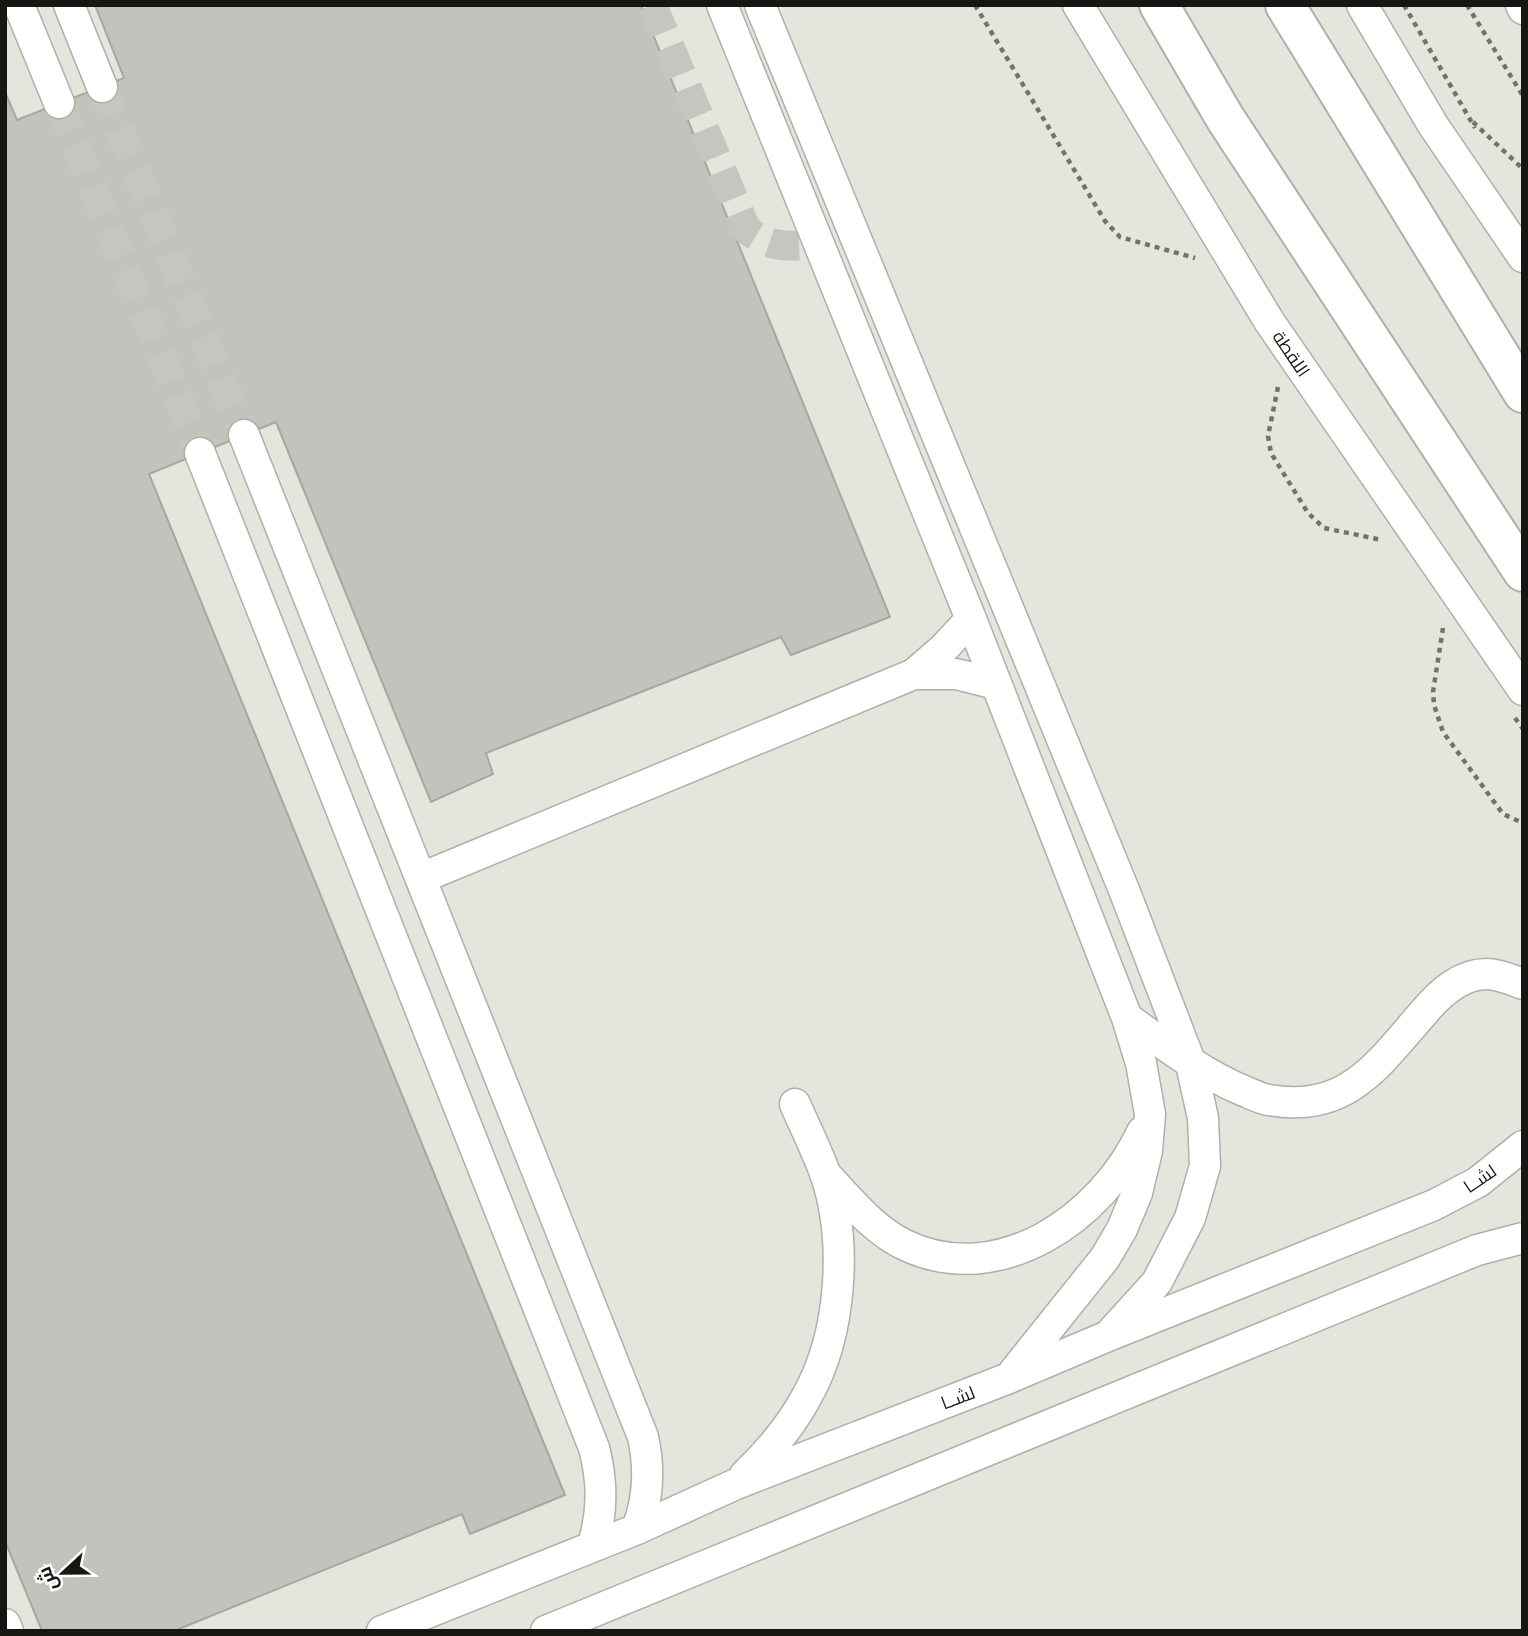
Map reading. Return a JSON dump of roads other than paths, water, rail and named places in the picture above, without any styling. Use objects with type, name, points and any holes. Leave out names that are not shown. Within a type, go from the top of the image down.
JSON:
[{"type":"main road","points":[[1159,5],[1225,118],[1523,572]]},
{"type":"main road","points":[[1285,5],[1523,393]]},
{"type":"street","points":[[19,5],[59,103]]},
{"type":"street","points":[[69,5],[102,87]]},
{"type":"street","points":[[722,5],[971,619],[1127,1018],[1142,1063],[1150,1114],[1147,1151],[1137,1193],[1122,1229],[1105,1258],[1009,1378]]},
{"type":"street","points":[[760,5],[1129,901],[1191,1064],[1203,1118],[1205,1167],[1190,1218],[1157,1282],[1108,1336]]},
{"type":"street","name":"اللقطة","points":[[1078,5],[1269,321],[1523,690]]},
{"type":"street","points":[[1362,5],[1433,125],[1523,257]]},
{"type":"street","points":[[244,435],[643,1437],[649,1474],[643,1512],[637,1529]]},
{"type":"street","points":[[200,453],[594,1448],[602,1491],[599,1526],[593,1545]]},
{"type":"street","points":[[421,878],[914,674],[944,648],[971,619]]},
{"type":"street","points":[[914,674],[956,674],[996,684]]},
{"type":"street","points":[[1127,1018],[1191,1064],[1231,1085],[1267,1100],[1301,1103],[1329,1098],[1355,1085],[1376,1066],[1441,993],[1455,983],[1488,974],[1523,984]]},
{"type":"street","points":[[736,1484],[771,1450],[808,1396],[834,1319],[839,1270],[836,1222],[825,1174],[795,1104]]},
{"type":"street","points":[[825,1174],[883,1232],[902,1244],[946,1259],[992,1258],[1035,1242],[1063,1225],[1089,1204],[1127,1159],[1150,1114]]},
{"type":"street","name":"لشــا","points":[[382,1631],[637,1529],[736,1484],[1009,1378],[1434,1205],[1478,1182],[1523,1146]]},
{"type":"street","points":[[546,1631],[1477,1250],[1523,1238]]},
{"type":"street","points":[[5,1623],[8,1631]]},
{"type":"tunnel","points":[[652,5],[746,229],[773,244],[820,244]]},
{"type":"tunnel","points":[[102,87],[244,435]]},
{"type":"tunnel","points":[[59,103],[200,453]]}]
